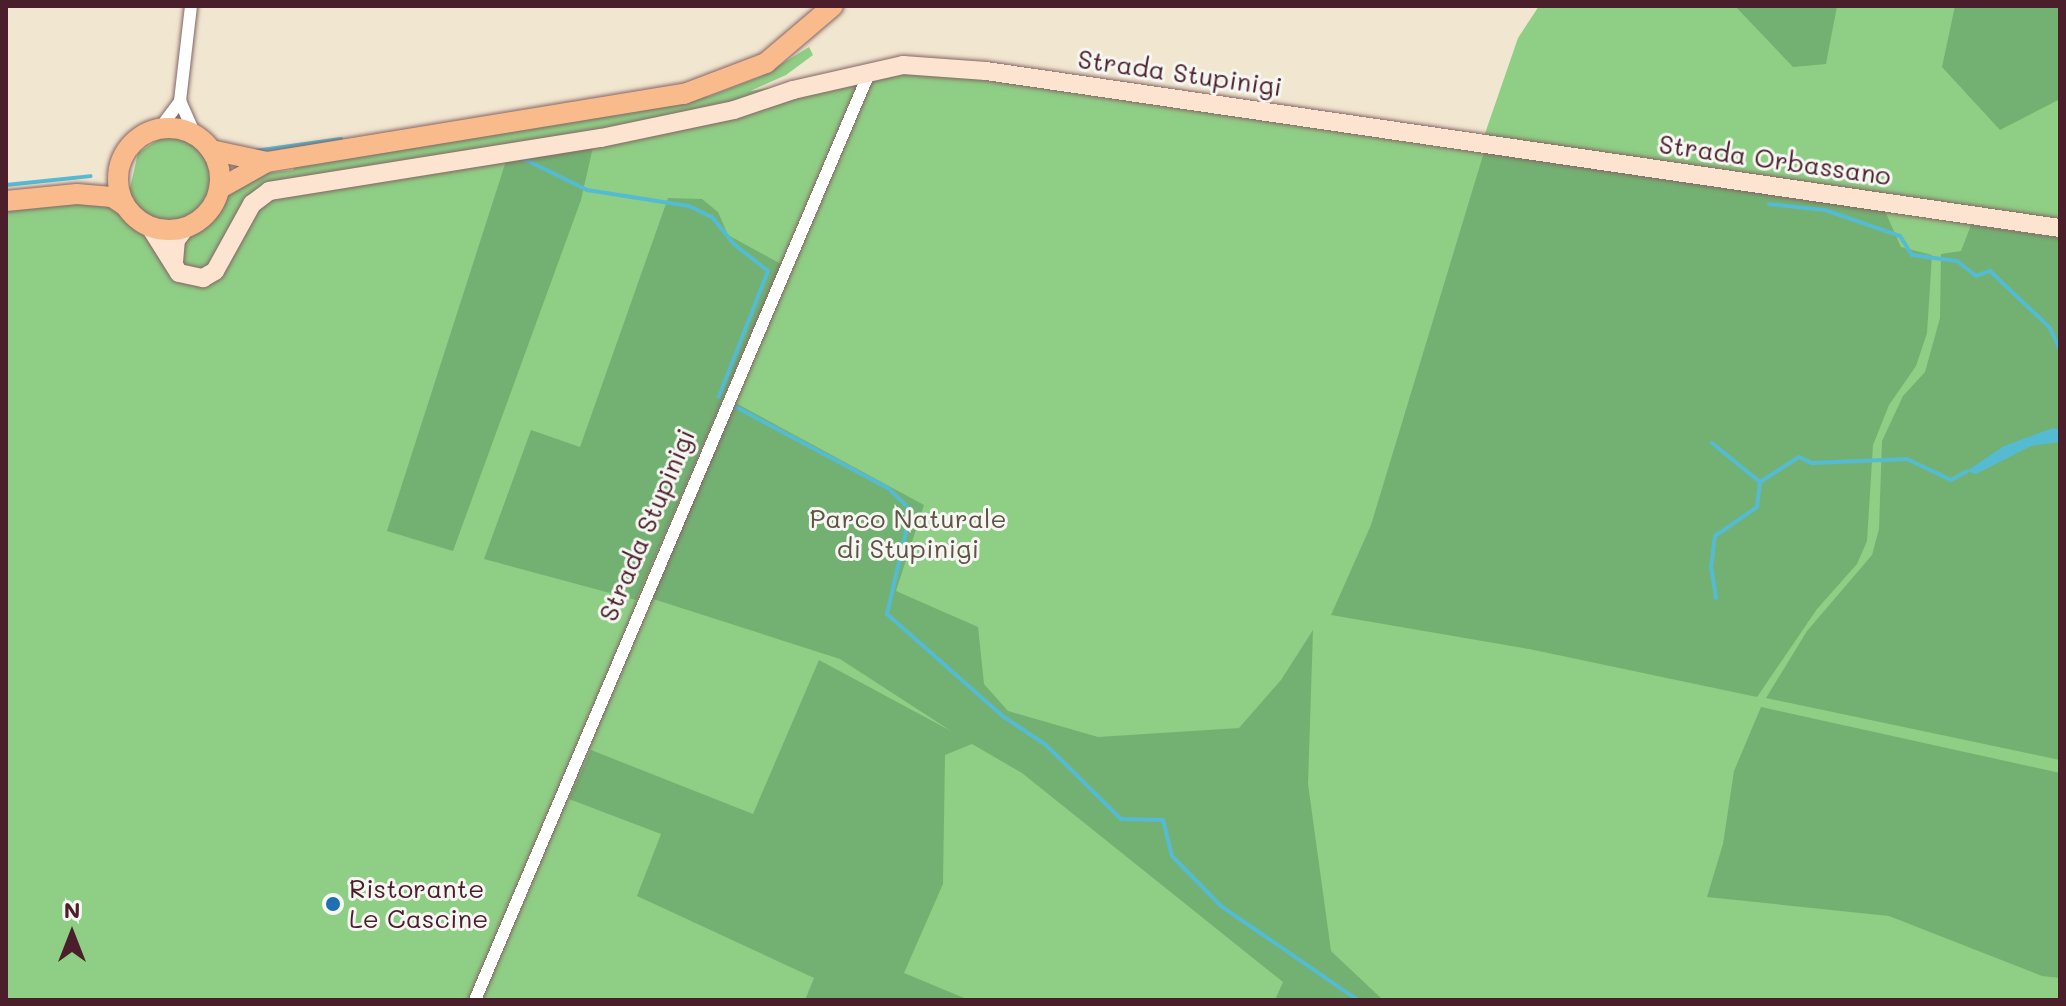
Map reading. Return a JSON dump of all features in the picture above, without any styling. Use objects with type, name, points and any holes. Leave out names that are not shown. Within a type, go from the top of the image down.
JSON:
[{"type":"main road","points":[[174,262],[176,240],[185,228],[201,219],[219,189],[267,162],[684,94],[766,63],[833,6]]},
{"type":"main road","name":"Strada Stupinigi","points":[[174,262],[179,273],[191,279],[215,271],[252,204],[269,191],[601,138],[734,110],[870,71],[903,65],[986,71],[1482,144]]},
{"type":"main road","points":[[77,194],[117,172],[131,143],[160,128],[194,133],[211,150],[267,162]]},
{"type":"main road","name":"Strada Orbassano","points":[[1482,144],[2060,228]]},
{"type":"main road","points":[[211,150],[219,189]]},
{"type":"main road","points":[[117,172],[124,205]]},
{"type":"main road","points":[[6,201],[77,194],[112,197],[150,227],[174,262]]},
{"type":"main road","points":[[150,227],[185,228]]},
{"type":"street","points":[[160,128],[180,101],[191,6]]},
{"type":"street","name":"Strada Stupinigi","points":[[475,1000],[870,71]]},
{"type":"street","points":[[180,101],[194,133]]},
{"type":"green space","name":"Parco Naturale di Stupinigi","points":[[1539,6],[2060,6],[2060,1000],[6,1000],[6,202],[130,188],[138,153],[161,138],[179,138],[196,147],[207,162],[211,179],[293,170],[296,165],[710,96],[762,76],[809,47],[813,55],[786,75],[750,91],[908,66],[1481,145],[1518,38]]},
{"type":"green space","points":[[1735,6],[1837,6],[1826,64],[1793,67]]},
{"type":"green space","points":[[1955,6],[2060,6],[2060,99],[2000,130],[1942,67]]},
{"type":"green space","points":[[593,147],[581,200],[453,551],[387,531],[506,161]]},
{"type":"green space","points":[[1484,152],[1885,211],[1901,247],[1932,255],[1927,333],[1916,366],[1889,405],[1873,445],[1867,541],[1857,564],[1817,609],[1757,697],[1529,649],[1331,615],[1371,525]]},
{"type":"green space","points":[[668,198],[702,199],[718,212],[728,235],[781,264],[636,600],[484,559],[531,430],[580,447]]},
{"type":"green space","points":[[1971,225],[2060,238],[2060,760],[1766,698],[1807,631],[1872,555],[1879,529],[1882,441],[1903,396],[1925,372],[1940,318],[1941,254],[1961,251]]},
{"type":"green space","points":[[732,401],[924,505],[896,591],[978,627],[984,684],[1008,711],[1098,737],[1239,728],[1281,680],[1313,630],[1308,784],[1331,951],[1383,1000],[1275,1000],[1283,982],[1022,773],[972,744],[945,755],[943,884],[904,973],[969,1000],[805,1000],[814,978],[637,896],[661,834],[569,799],[591,750],[753,814],[819,660],[951,731],[840,659],[650,598]]},
{"type":"green space","points":[[1761,707],[2060,773],[2060,978],[2042,976],[1889,916],[1707,897],[1723,844],[1734,771]]},
{"type":"water","points":[[2053,428],[2060,430],[2060,442],[2031,446],[1976,474],[1967,471],[2004,446]]},
{"type":"waterway","points":[[254,151],[341,139]]},
{"type":"waterway","points":[[522,158],[587,190],[689,206],[712,217],[735,245],[768,271],[719,397]]},
{"type":"waterway","points":[[6,185],[91,176]]},
{"type":"waterway","points":[[1769,204],[1825,210],[1900,236],[1912,255],[1957,261],[1976,276],[1990,271],[2050,328],[2060,349]]},
{"type":"waterway","points":[[732,405],[889,489],[911,510],[887,614],[1004,717],[1046,745],[1121,819],[1163,820],[1172,856],[1221,906],[1358,1000]]},
{"type":"waterway","points":[[1712,443],[1760,482],[1799,457],[1812,463],[1907,459],[1951,480],[1967,471]]},
{"type":"waterway","points":[[1716,598],[1711,568],[1715,536],[1757,507],[1760,483]]},
{"type":"place","name":"Ristorante Le Cascine","points":[[333,904]]}]
